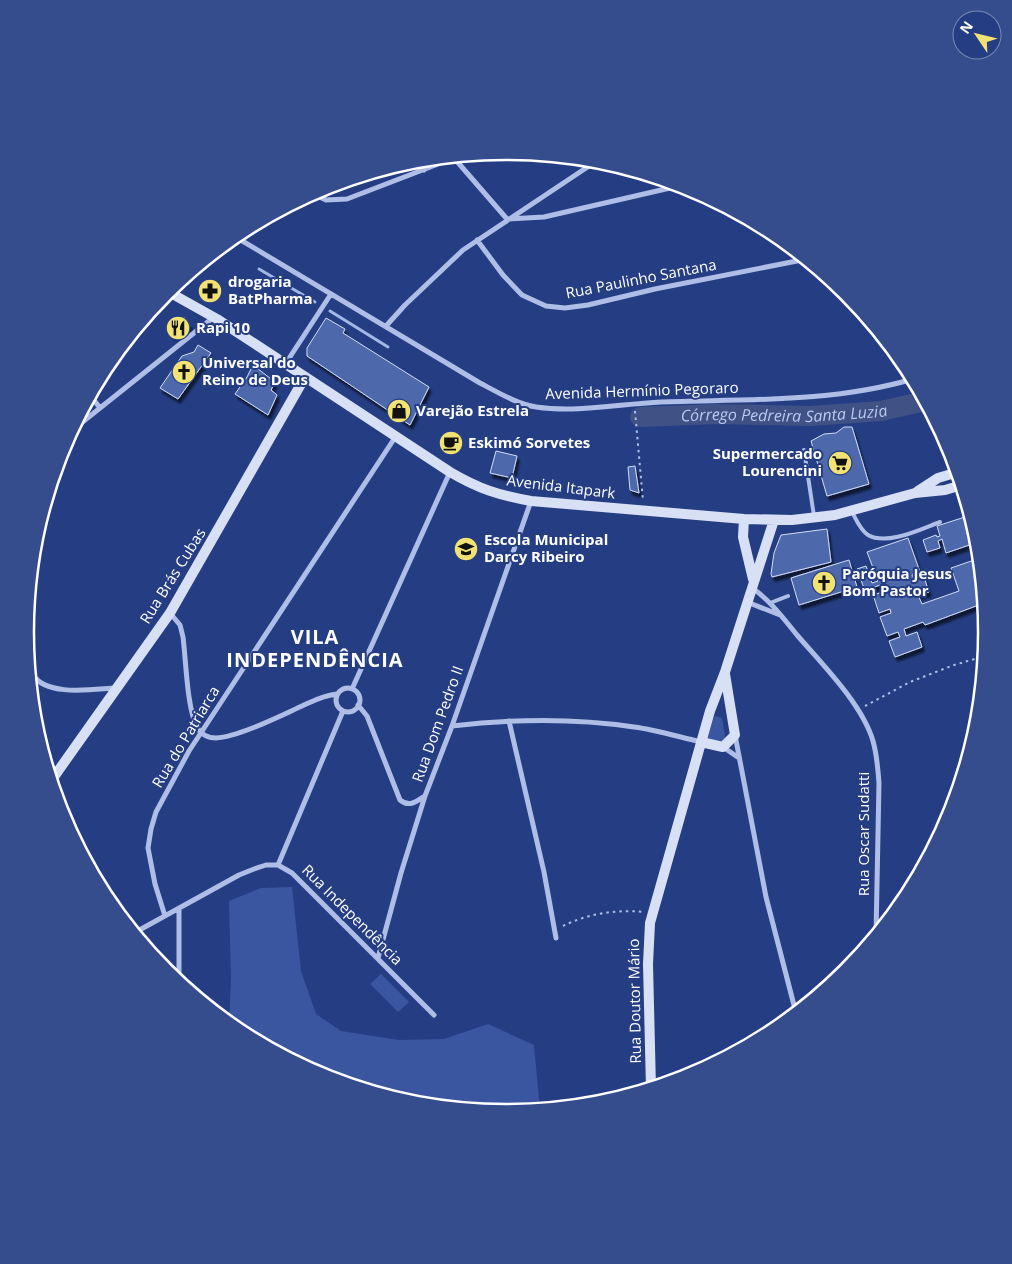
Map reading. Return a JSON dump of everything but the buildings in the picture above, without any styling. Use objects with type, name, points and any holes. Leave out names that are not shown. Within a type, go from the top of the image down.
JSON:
[{"type":"street","points":[[461,162],[506,219]]},
{"type":"street","points":[[321,198],[326,200],[347,199],[436,165]]},
{"type":"street","points":[[386,326],[405,305],[463,250],[506,219],[587,167]]},
{"type":"street","points":[[506,219],[544,217],[667,189]]},
{"type":"street","name":"Rua Paulinho Santana","points":[[477,240],[503,276],[522,295],[546,306],[565,308],[588,305],[655,289],[799,262]]},
{"type":"street","name":"Avenida Hermínio Pegoraro","points":[[242,241],[480,384],[533,406],[556,409],[580,409],[635,403],[790,399],[870,390],[906,381]]},
{"type":"street","points":[[285,364],[331,294]]},
{"type":"street","name":"Avenida Itapark","points":[[175,295],[214,317],[450,472],[487,491],[502,496],[531,501],[644,511],[774,520],[814,518],[852,512],[915,493],[955,487]]},
{"type":"street","points":[[83,422],[214,317]]},
{"type":"street","name":"Rua Brás Cubas","points":[[56,774],[90,729],[116,688],[170,612],[305,377]]},
{"type":"street","points":[[94,401],[100,408]]},
{"type":"street","name":"Rua do Patriarca","points":[[165,916],[155,884],[148,848],[156,812],[174,777],[201,733],[396,435]]},
{"type":"street","points":[[352,689],[450,472]]},
{"type":"street","name":"Avenida Itapark","points":[[915,493],[938,478],[951,474]]},
{"type":"street","name":"Rua Dom Pedro II","points":[[378,958],[401,873],[425,796],[452,726],[531,501]]},
{"type":"street","points":[[744,519],[743,537],[753,585]]},
{"type":"street","name":"Rua Doutor Mário","points":[[651,1081],[648,964],[649,933],[653,913],[710,711],[774,520]]},
{"type":"street","name":"Rua Oscar Sudatti","points":[[753,585],[836,681],[858,710],[873,740],[879,783],[876,925]]},
{"type":"street","name":"Rua Oscar Sudatti","points":[[747,602],[780,615]]},
{"type":"street","points":[[170,612],[180,625],[183,637],[193,718],[201,733],[209,738],[234,734],[274,719],[323,697],[337,694],[344,689],[352,689],[358,694],[358,705],[353,710],[343,710],[336,704],[337,694]]},
{"type":"street","points":[[724,672],[734,735],[766,897],[794,1006]]},
{"type":"street","points":[[37,679],[49,687],[70,690],[116,688]]},
{"type":"street","points":[[358,705],[367,716],[400,800],[405,804],[412,804],[425,796]]},
{"type":"street","points":[[710,711],[716,706],[721,706],[731,712]]},
{"type":"street","points":[[278,865],[343,710]]},
{"type":"street","points":[[452,726],[509,721],[613,724],[637,727],[723,747],[739,758]]},
{"type":"street","points":[[509,721],[544,872],[556,938]]},
{"type":"street","points":[[723,747],[734,735]]},
{"type":"street","name":"Rua Independência","points":[[140,930],[239,875],[266,865],[278,865],[292,873],[434,1015]]},
{"type":"street","points":[[178,972],[179,908]]},
{"type":"lane","points":[[804,450],[814,518]]},
{"type":"lane","points":[[852,512],[860,527],[867,534],[878,538],[899,537],[940,522]]},
{"type":"lane","points":[[770,603],[788,596]]},
{"type":"path","points":[[635,403],[644,511]]},
{"type":"path","points":[[858,710],[910,682],[977,658]]},
{"type":"path","points":[[554,930],[579,919],[599,914],[617,911],[653,913]]},
{"type":"shaded area","points":[[716,716],[722,718],[726,742],[707,740],[705,737]]},
{"type":"shaded area","points":[[292,887],[301,971],[316,1014],[341,1031],[399,1040],[444,1039],[488,1024],[534,1045],[539,1103],[475,1103],[444,1100],[384,1088],[354,1079],[297,1056],[229,1014],[231,978],[229,901],[261,888]]},
{"type":"shaded area","points":[[381,974],[409,1002],[398,1012],[370,984]]},
{"type":"waterway","name":"Córrego Pedreira Santa Luzia","points":[[259,269],[315,302]]},
{"type":"waterway","name":"Córrego Pedreira Santa Luzia","points":[[330,311],[388,347]]},
{"type":"waterway","name":"Córrego Pedreira Santa Luzia","points":[[640,417],[716,414],[810,416],[881,411],[919,402]]},
{"type":"place","name":"drogaria BatPharma","points":[[210,291]]},
{"type":"place","name":"Rapi 10","points":[[178,328]]},
{"type":"place","name":"Universal do Reino de Deus","points":[[184,372]]},
{"type":"place","name":"Varejão Estrela","points":[[399,411]]},
{"type":"place","name":"Eskimó Sorvetes","points":[[451,443]]},
{"type":"place","name":"Supermercado Lourencini","points":[[840,463]]},
{"type":"place","name":"Escola Municipal Darcy Ribeiro","points":[[466,549]]},
{"type":"place","name":"Paróquia Jesus Bom Pastor","points":[[824,583]]},
{"type":"district","name":"VILA INDEPENDÊNCIA","points":[[315,648]]}]
